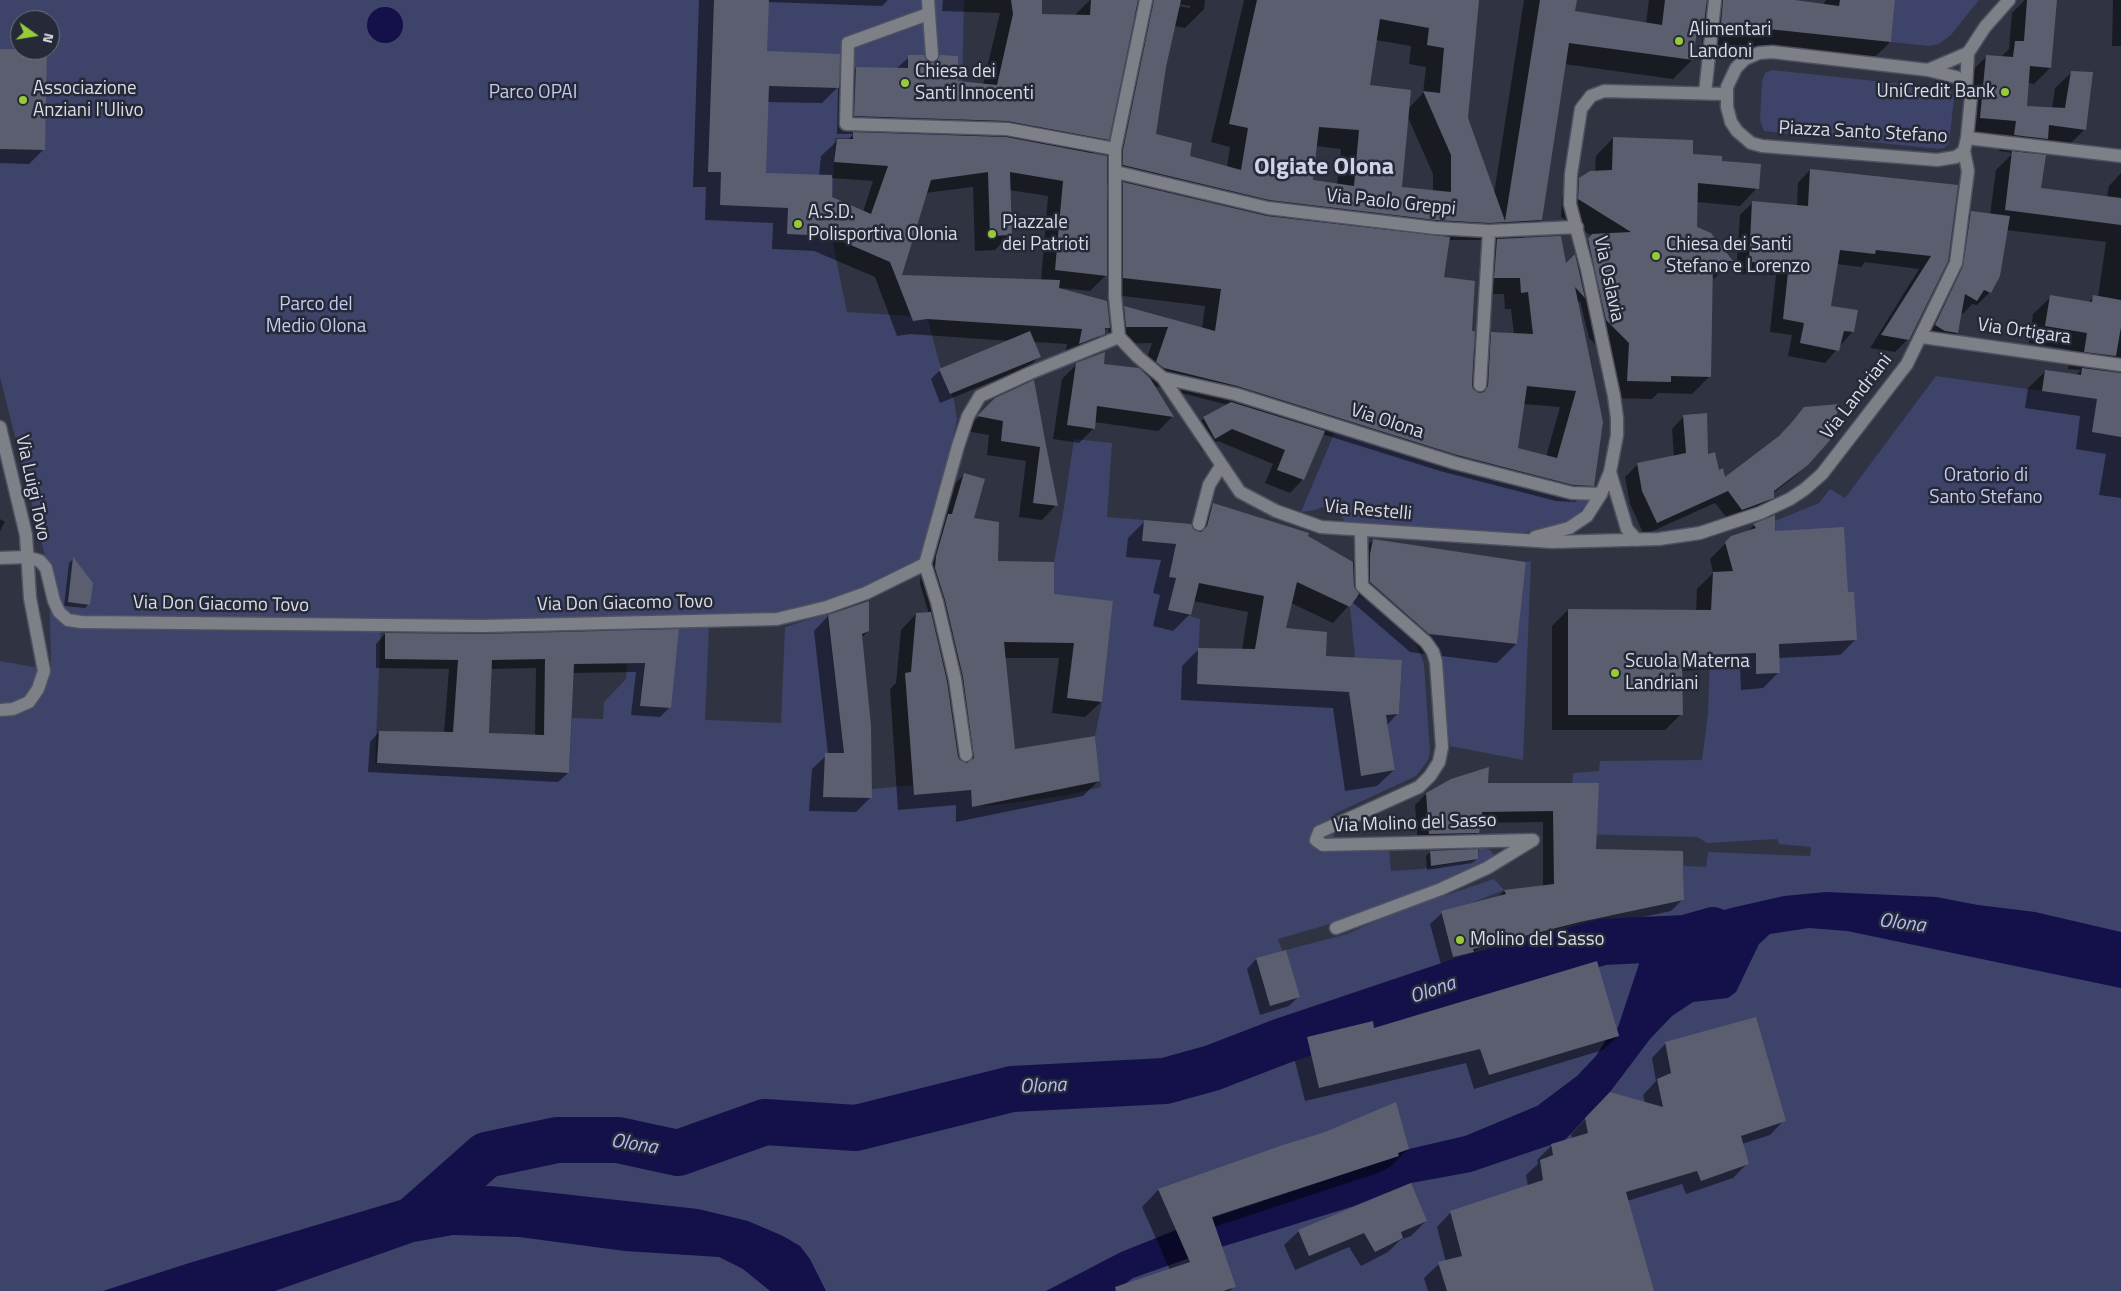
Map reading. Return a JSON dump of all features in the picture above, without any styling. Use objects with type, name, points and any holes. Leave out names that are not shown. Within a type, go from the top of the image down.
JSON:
[{"type":"street","points":[[928,0],[932,55]]},
{"type":"street","points":[[966,755],[956,678],[937,602],[925,564],[958,446],[968,416],[980,396],[1030,373],[1119,337],[1115,296],[1115,149],[1146,0]]},
{"type":"street","points":[[1715,0],[1705,93],[1726,94],[1729,81],[1740,64],[1759,53],[1772,52],[1928,70],[1956,77],[1966,87]]},
{"type":"street","name":"Piazza Santo Stefano","points":[[1726,94],[1727,113],[1733,126],[1747,140],[1756,145],[1937,160],[1956,157],[1964,151],[1968,138],[1971,97],[1966,87],[1968,53],[1985,27],[2009,0]]},
{"type":"street","points":[[928,14],[848,44],[846,124],[1007,129],[1115,149]]},
{"type":"street","points":[[1928,70],[1968,53]]},
{"type":"street","name":"Via Oslavia","points":[[1511,540],[1544,536],[1569,528],[1587,516],[1601,494],[1610,472],[1617,435],[1616,410],[1577,228],[1570,204],[1571,174],[1581,109],[1590,96],[1610,90],[1705,93]]},
{"type":"street","points":[[1968,138],[2121,156]]},
{"type":"street","name":"Via Landriani","points":[[1637,540],[1681,537],[1709,531],[1767,510],[1805,489],[1828,466],[1907,364],[1922,337],[1956,263],[1968,171],[1964,151]]},
{"type":"street","name":"Via Paolo Greppi","points":[[1116,172],[1268,208],[1435,228],[1489,231],[1577,228]]},
{"type":"street","points":[[1480,385],[1489,231]]},
{"type":"street","name":"Via Restelli","points":[[1119,337],[1138,357],[1163,378],[1240,492],[1276,511],[1321,528],[1553,542],[1637,540]]},
{"type":"street","name":"Via Ortigara","points":[[1922,337],[2121,365]]},
{"type":"street","name":"Via Olona","points":[[1163,378],[1235,394],[1455,463],[1572,493],[1601,494]]},
{"type":"street","name":"Via Luigi Tovo","points":[[0,427],[23,521],[30,598],[44,672],[38,689],[29,702],[13,709],[0,710]]},
{"type":"street","points":[[1199,524],[1208,485],[1221,466]]},
{"type":"street","name":"Via Oslavia","points":[[1610,472],[1628,529],[1637,540]]},
{"type":"street","name":"Via Molino del Sasso","points":[[1336,928],[1456,882],[1487,868],[1533,840],[1323,845],[1316,840],[1319,832],[1419,786],[1430,776],[1439,762],[1442,747],[1436,662],[1433,652],[1426,642],[1362,586],[1361,531]]},
{"type":"street","points":[[0,558],[27,557]]},
{"type":"street","name":"Via Don Giacomo Tovo","points":[[27,557],[44,564],[59,612],[68,620],[81,622],[483,626],[777,619],[827,607],[866,593],[925,564]]},
{"type":"green space","name":"Parco del Medio Olona","points":[[0,0],[964,0],[961,138],[835,138],[831,234],[847,312],[927,317],[940,365],[954,400],[957,420],[925,564],[906,575],[777,619],[381,625],[375,763],[569,773],[572,718],[603,719],[604,702],[626,679],[627,662],[607,632],[608,628],[633,626],[644,664],[640,706],[670,708],[679,626],[709,625],[705,720],[781,723],[785,627],[827,614],[844,753],[872,798],[872,789],[913,785],[914,795],[963,790],[962,757],[973,757],[970,784],[972,806],[997,805],[1068,795],[1101,787],[1095,736],[1102,702],[1113,601],[1053,615],[1054,562],[1074,439],[1112,443],[1107,517],[1144,520],[1143,541],[1176,544],[1169,577],[1176,578],[1168,610],[1200,619],[1197,684],[1360,692],[1361,713],[1399,714],[1402,660],[1355,658],[1350,607],[1358,596],[1368,601],[1412,637],[1424,664],[1430,753],[1428,760],[1416,776],[1334,814],[1334,844],[1389,848],[1391,871],[1421,869],[1478,859],[1479,847],[1490,850],[1494,855],[1491,861],[1395,905],[1278,939],[1299,997],[1286,950],[1347,934],[1393,913],[1494,879],[1504,890],[1469,904],[1441,912],[1453,957],[1474,952],[1479,948],[1595,919],[1684,900],[1684,866],[1706,867],[1708,852],[1810,856],[1811,847],[1779,844],[1777,839],[1707,843],[1697,837],[1569,834],[1573,773],[1599,771],[1600,761],[1702,760],[1708,714],[1710,655],[1756,652],[1757,674],[1780,673],[1775,521],[1819,503],[1830,489],[1845,498],[1936,376],[2042,391],[2045,370],[2121,380],[2121,1291],[0,1291],[0,661],[51,670],[49,572],[0,377]],"holes":[[[1386,715],[1395,770],[1361,775],[1353,721]]]},
{"type":"green space","points":[[1895,0],[1979,0],[1951,35],[1939,44],[1928,46],[1891,42]]},
{"type":"green space","points":[[1772,70],[1950,89],[1954,98],[1949,143],[1944,148],[1939,149],[1764,131],[1760,120],[1762,82],[1765,73]]},
{"type":"green space","points":[[1336,429],[1590,499],[1575,518],[1563,525],[1523,533],[1504,534],[1345,522],[1340,513],[1332,507],[1322,507],[1301,512]]},
{"type":"green space","points":[[1531,561],[1523,760],[1450,746],[1440,653],[1421,633],[1517,644],[1526,562]]},
{"type":"water","points":[[385,7],[392,8],[398,12],[402,18],[402,32],[398,38],[392,42],[385,43],[378,42],[372,38],[368,32],[367,25],[368,18],[372,12],[378,8]]},
{"type":"water","points":[[1826,892],[1936,897],[1978,905],[2035,912],[2121,932],[2121,988],[1847,931],[1809,928],[1770,934],[1759,944],[1736,992],[1728,998],[1693,1002],[1672,1016],[1650,1039],[1610,1092],[1565,1140],[1471,1172],[1411,1183],[1354,1206],[1218,1248],[1133,1278],[1115,1291],[1046,1291],[1121,1252],[1176,1230],[1341,1175],[1409,1149],[1465,1136],[1537,1106],[1577,1076],[1596,1056],[1606,1040],[1619,1036],[1617,1030],[1639,964],[1656,930],[1731,908],[1784,896]]},
{"type":"water","points":[[491,1186],[698,1209],[748,1221],[783,1236],[800,1246],[810,1259],[826,1291],[770,1291],[743,1269],[719,1257],[625,1251],[519,1237],[453,1235],[414,1242],[275,1291],[103,1291],[186,1264],[417,1195],[465,1187]]},
{"type":"building","points":[[714,0],[769,0],[767,51],[840,54],[839,88],[769,86],[766,173],[832,175],[832,197],[871,214],[888,166],[834,162],[837,139],[853,139],[853,132],[1006,137],[1107,156],[1107,276],[1055,270],[1063,181],[1010,172],[1012,235],[990,236],[988,172],[931,180],[902,275],[1060,280],[1059,288],[1107,301],[1110,328],[1105,328],[1105,334],[1079,344],[1082,329],[927,319],[913,321],[890,262],[830,236],[787,234],[788,208],[720,205],[721,172],[708,172]]},
{"type":"building","points":[[1011,0],[1042,0],[1042,14],[1090,15],[1091,0],[1138,0],[1109,140],[1007,121],[854,116],[856,67],[908,68],[908,55],[924,55],[926,60],[932,63],[937,61],[940,55],[958,56],[958,81],[997,85],[1013,14]]},
{"type":"building","points":[[1154,0],[1181,0],[1166,67],[1156,134],[1192,143],[1190,156],[1241,170],[1248,128],[1229,124],[1257,0],[1479,0],[1468,118],[1505,221],[1540,0],[1577,0],[1575,11],[1662,25],[1665,0],[1707,0],[1704,23],[1698,22],[1693,60],[1569,43],[1542,220],[1489,223],[1436,220],[1269,200],[1123,165],[1123,150]],"holes":[[[1380,19],[1429,28],[1427,45],[1444,48],[1440,93],[1423,91],[1451,155],[1451,192],[1402,187],[1411,90],[1370,85]],[[1319,127],[1359,130],[1354,186],[1313,180]]]},
{"type":"building","points":[[1723,0],[1795,0],[1839,6],[1840,0],[1895,0],[1891,42],[1721,24]]},
{"type":"building","points":[[2027,0],[2057,0],[2051,68],[2030,66],[2027,106],[2065,108],[2071,71],[2093,72],[2086,130],[2049,125],[2048,139],[2014,135],[2016,121],[1980,118],[1986,55],[2013,57],[2015,41],[2024,41]]},
{"type":"building","name":"Associazione Anziani l'Ulivo","points":[[0,49],[10,49],[10,60],[47,60],[45,150],[0,149]]},
{"type":"building","name":"Chiesa dei Santi Stefano e Lorenzo","points":[[1613,137],[1693,140],[1693,154],[1722,156],[1722,161],[1761,164],[1759,189],[1698,183],[1697,227],[1711,233],[1733,261],[1713,261],[1711,377],[1671,376],[1671,382],[1627,381],[1629,343],[1606,320],[1588,239],[1592,234],[1631,232],[1578,199],[1579,178],[1590,171],[1612,170]]},
{"type":"building","points":[[2012,151],[2046,155],[2041,188],[2121,198],[2121,225],[2005,210]]},
{"type":"building","points":[[1810,169],[1958,185],[1948,261],[1909,340],[1881,335],[1931,256],[1876,250],[1875,254],[1840,250],[1831,306],[1858,310],[1854,332],[1844,331],[1839,351],[1800,343],[1804,323],[1783,319],[1789,263],[1749,262],[1752,201],[1808,206]]},
{"type":"building","points":[[1123,182],[1267,216],[1450,237],[1444,277],[1475,281],[1472,331],[1475,331],[1472,385],[1473,389],[1479,393],[1484,392],[1488,386],[1491,332],[1533,334],[1528,292],[1521,293],[1520,278],[1494,278],[1497,239],[1561,236],[1566,263],[1575,254],[1579,271],[1585,298],[1575,287],[1603,422],[1594,486],[1573,485],[1457,455],[1237,386],[1164,368],[1156,362],[1168,327],[1126,327],[1124,306],[1215,331],[1221,289],[1123,278]],"holes":[[[1527,386],[1576,391],[1557,458],[1518,448]]]},
{"type":"building","points":[[1971,211],[2010,216],[2000,276],[1991,293],[1984,290],[1977,301],[1965,294],[1958,333],[1945,331],[1935,325],[1963,266]]},
{"type":"building","points":[[2050,295],[2092,302],[2093,295],[2121,300],[2121,327],[2116,356],[2084,352],[2087,333],[2045,326]]},
{"type":"building","points":[[1030,331],[1041,357],[950,394],[939,369]]},
{"type":"building","points":[[1105,352],[1104,364],[1139,368],[1150,378],[1174,417],[1097,406],[1095,429],[1067,425],[1076,363]]},
{"type":"building","points":[[2082,368],[2121,373],[2121,437],[2092,432],[2097,399],[2042,391],[2045,370],[2081,375]]},
{"type":"building","points":[[1034,380],[1058,506],[1033,503],[1040,447],[1001,441],[1003,421],[977,416],[995,398]]},
{"type":"building","points":[[1231,402],[1325,431],[1304,480],[1277,470],[1285,450],[1232,429],[1215,439],[1203,417]]},
{"type":"building","points":[[1839,404],[1832,438],[1808,465],[1774,491],[1774,498],[1742,510],[1728,491],[1657,523],[1642,491],[1637,463],[1686,453],[1683,415],[1707,413],[1708,454],[1715,452],[1719,470],[1723,468],[1725,477],[1779,436],[1804,407]]},
{"type":"building","points":[[964,473],[985,479],[974,518],[999,522],[998,561],[1054,562],[1054,594],[1113,601],[1102,702],[1067,698],[1074,643],[1004,642],[1015,749],[1095,736],[1100,781],[972,807],[971,790],[914,795],[905,673],[911,672],[916,613],[931,612],[947,681],[958,757],[967,763],[974,758],[963,677],[945,600],[935,568],[936,556],[948,514],[952,514]]},
{"type":"building","points":[[1213,503],[1309,533],[1308,536],[1353,562],[1354,587],[1359,594],[1350,607],[1297,582],[1286,628],[1327,632],[1326,656],[1402,660],[1399,714],[1386,715],[1395,770],[1361,776],[1349,692],[1197,684],[1198,648],[1255,649],[1264,596],[1199,583],[1191,615],[1168,610],[1176,578],[1169,577],[1176,544],[1142,541],[1144,520],[1191,524],[1194,530],[1201,532],[1207,526]]},
{"type":"building","points":[[1775,515],[1775,531],[1844,527],[1848,592],[1854,592],[1857,640],[1779,644],[1780,673],[1756,674],[1756,653],[1682,656],[1683,715],[1568,715],[1568,609],[1711,610],[1713,572],[1733,571],[1725,542],[1731,536],[1756,528],[1753,524]]},
{"type":"building","points":[[1373,539],[1526,562],[1517,644],[1429,634],[1370,582],[1370,554]]},
{"type":"building","points":[[73,557],[93,583],[90,605],[68,602]]},
{"type":"building","points":[[869,601],[869,631],[862,634],[871,726],[872,798],[823,797],[825,753],[844,753],[828,615]]},
{"type":"building","points":[[679,629],[671,708],[640,706],[645,663],[574,664],[569,773],[377,763],[379,731],[453,732],[458,660],[385,659],[385,633],[483,634]],"holes":[[[545,659],[544,735],[489,733],[492,660]]]},
{"type":"building","points":[[1489,767],[1488,783],[1599,783],[1596,849],[1683,851],[1684,900],[1580,922],[1473,949],[1474,952],[1453,957],[1441,911],[1506,894],[1504,890],[1554,884],[1553,811],[1482,812],[1483,827],[1480,828],[1479,833],[1429,834],[1426,793],[1451,779]]},
{"type":"building","points":[[1478,849],[1478,859],[1431,866],[1430,851]]},
{"type":"building","points":[[1286,950],[1300,997],[1270,1006],[1256,958]]},
{"type":"building","points":[[1597,961],[1619,1036],[1489,1075],[1480,1049],[1319,1088],[1307,1037],[1373,1021],[1374,1028]]},
{"type":"building","points":[[1756,1017],[1786,1121],[1741,1136],[1749,1164],[1701,1181],[1697,1171],[1626,1192],[1654,1291],[1447,1291],[1438,1262],[1462,1256],[1450,1211],[1543,1180],[1540,1160],[1553,1155],[1551,1144],[1588,1133],[1585,1118],[1610,1092],[1663,1107],[1657,1079],[1671,1073],[1665,1042]]},
{"type":"building","points":[[1396,1102],[1409,1149],[1398,1153],[1399,1156],[1212,1217],[1236,1287],[1223,1291],[1116,1291],[1115,1287],[1190,1262],[1158,1189],[1325,1132]]},
{"type":"building","points":[[1411,1183],[1427,1221],[1401,1232],[1403,1238],[1375,1252],[1364,1233],[1309,1256],[1298,1230]]},
{"type":"waterway","name":"Olona","points":[[416,1217],[486,1155],[557,1140],[618,1140],[678,1153],[765,1122],[856,1128],[1012,1089],[1165,1081],[1212,1068],[1282,1041],[1469,978],[1603,942],[1685,938],[1713,930]]},
{"type":"place","name":"Alimentari Landoni","points":[[1679,41]]},
{"type":"place","name":"Chiesa dei Santi Innocenti","points":[[905,83]]},
{"type":"place","name":"UniCredit Bank","points":[[2005,92]]},
{"type":"place","name":"Associazione Anziani l'Ulivo","points":[[23,100]]},
{"type":"place","name":"A.S.D. Polisportiva Olonia","points":[[798,224]]},
{"type":"place","name":"Piazzale dei Patrioti","points":[[992,234]]},
{"type":"place","name":"Chiesa dei Santi Stefano e Lorenzo","points":[[1656,256]]},
{"type":"place","name":"Scuola Materna Landriani","points":[[1615,673]]},
{"type":"place","name":"Molino del Sasso","points":[[1460,940]]},
{"type":"district","name":"Olgiate Olona","points":[[1324,168]]},
{"type":"park label","name":"Parco OPAI","points":[[533,93]]},
{"type":"park label","name":"Oratorio di Santo Stefano","points":[[1986,487]]}]
